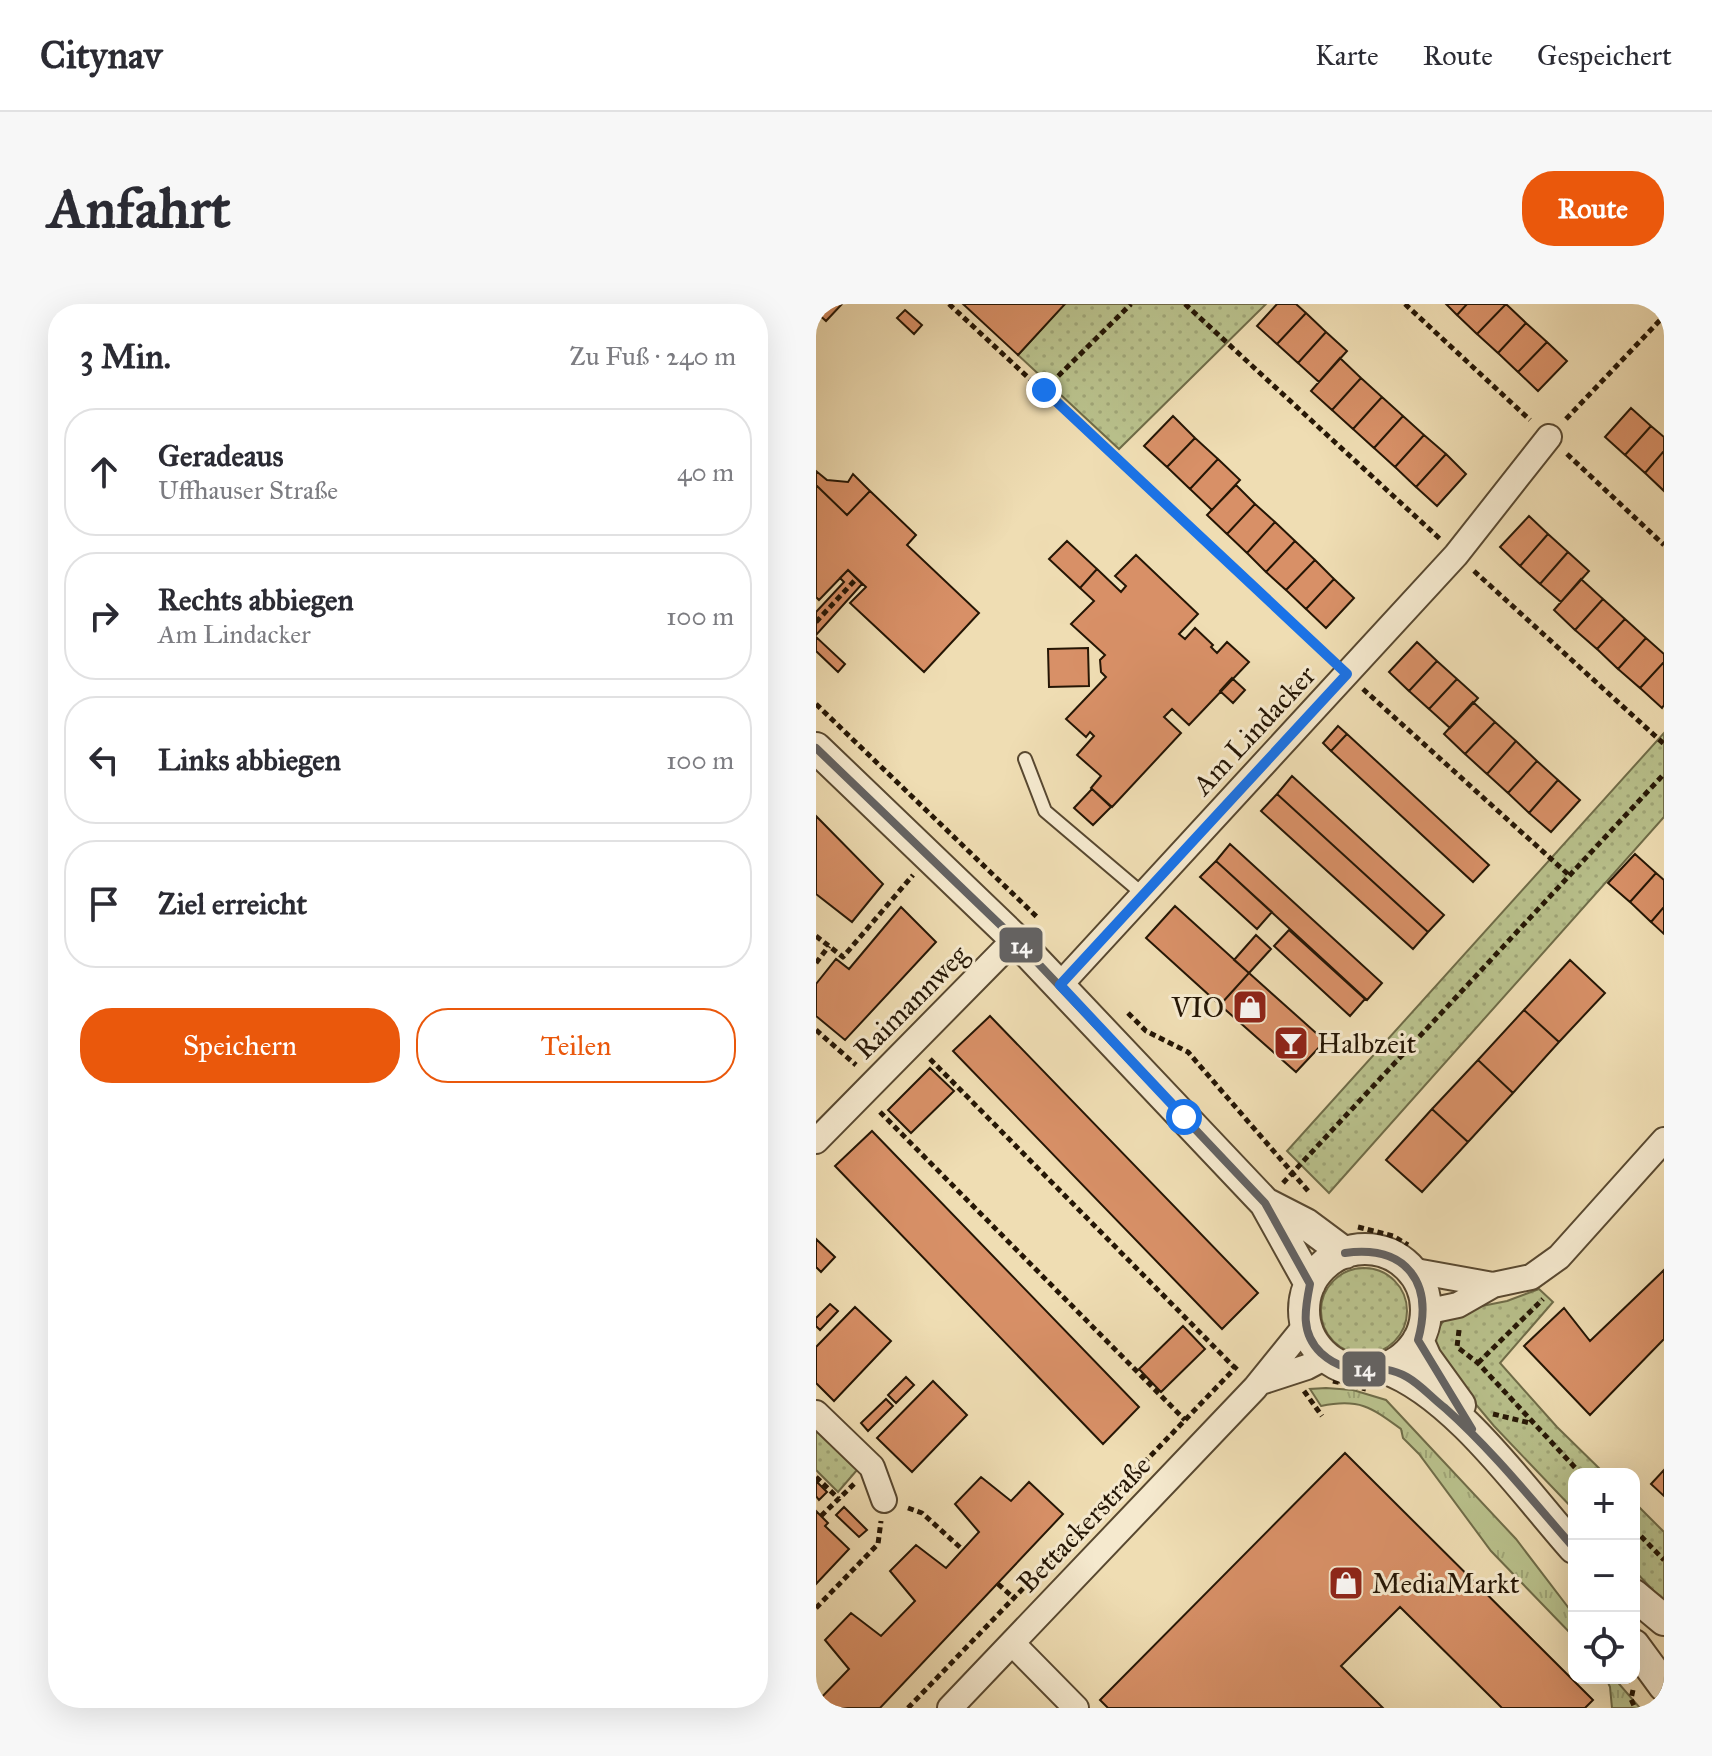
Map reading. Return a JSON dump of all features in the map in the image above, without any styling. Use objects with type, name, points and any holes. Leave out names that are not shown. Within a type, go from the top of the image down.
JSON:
[{"type":"street","name":"Am Lindacker","points":[[1060,985],[1456,555],[1549,437]]},
{"type":"street","points":[[816,748],[1015,939],[1265,1203],[1310,1284]]},
{"type":"street","name":"Raimannweg","points":[[816,1141],[1015,939]]},
{"type":"street","points":[[1349,1239],[1310,1284],[1304,1304],[1306,1325],[1313,1343],[1326,1357],[1353,1370],[1384,1368],[1403,1358],[1422,1326],[1493,1285],[1531,1277],[1546,1268],[1662,1146]]},
{"type":"street","points":[[1265,1203],[1306,1224],[1349,1239],[1364,1249],[1410,1258],[1493,1285]]},
{"type":"street","points":[[1410,1258],[1424,1297],[1422,1326],[1426,1358],[1459,1403],[1475,1435]]},
{"type":"street","name":"Bettackerstraße","points":[[950,1708],[1206,1441],[1258,1385],[1306,1325]]},
{"type":"street","name":"Bettackerstraße","points":[[1258,1385],[1326,1357]]},
{"type":"street","points":[[1384,1368],[1418,1385],[1475,1435],[1568,1541]]},
{"type":"street","points":[[816,1413],[872,1467],[884,1500]]},
{"type":"street","points":[[1640,1600],[1664,1620]]},
{"type":"street","points":[[1012,1643],[1076,1708]]},
{"type":"street","points":[[1640,1653],[1664,1686]]},
{"type":"lane","points":[[1025,759],[1045,811],[1144,895]]},
{"type":"path","points":[[949,304],[1347,674],[1570,876]]},
{"type":"path","points":[[1044,390],[1131,304]]},
{"type":"path","points":[[1185,304],[1664,744]]},
{"type":"path","points":[[1549,437],[1664,316]]},
{"type":"path","points":[[816,622],[857,578]]},
{"type":"path","points":[[1265,1203],[1664,774]]},
{"type":"path","points":[[816,936],[843,957],[931,857]]},
{"type":"path","points":[[816,963],[829,946]]},
{"type":"path","points":[[816,1030],[840,1048],[868,1088],[1206,1441]]},
{"type":"path","points":[[1146,1031],[1188,1052],[1314,1197]]},
{"type":"path","points":[[914,1042],[1235,1368],[1258,1385]]},
{"type":"path","points":[[1349,1239],[1393,1236],[1410,1258]]},
{"type":"path","points":[[1478,1363],[1554,1289],[1546,1268]]},
{"type":"path","points":[[1458,1305],[1460,1322],[1457,1347],[1478,1363],[1575,1468]]},
{"type":"path","points":[[908,1708],[1246,1357]]},
{"type":"path","points":[[821,1516],[872,1467]]},
{"type":"path","points":[[816,1477],[839,1499]]},
{"type":"path","points":[[816,1608],[878,1544],[884,1500],[922,1513],[963,1550]]},
{"type":"path","points":[[1640,1535],[1664,1560]]},
{"type":"path","points":[[1631,1699],[1635,1708]]},
{"type":"green space","points":[[1064,304],[1266,304],[1119,449],[1018,355]]},
{"type":"green space","points":[[1664,733],[1664,817],[1329,1193],[1287,1151]]},
{"type":"green space","points":[[1364,1268],[1381,1271],[1395,1280],[1404,1294],[1407,1311],[1404,1328],[1395,1342],[1381,1351],[1364,1354],[1347,1351],[1333,1342],[1324,1328],[1321,1311],[1324,1294],[1333,1280],[1347,1271]]},
{"type":"green space","points":[[1539,1289],[1553,1302],[1500,1363],[1599,1468],[1568,1468],[1568,1504],[1494,1426],[1452,1376],[1434,1343],[1435,1333],[1445,1319],[1467,1309],[1507,1301]]},
{"type":"green space","points":[[1310,1389],[1353,1390],[1386,1400],[1516,1539],[1568,1607],[1568,1631],[1491,1551],[1419,1454],[1403,1438],[1401,1429],[1364,1406],[1345,1403],[1321,1406]]},
{"type":"green space","points":[[816,1430],[857,1470],[838,1492],[816,1470]]},
{"type":"green space","points":[[1640,1508],[1664,1532],[1664,1602],[1640,1576]]},
{"type":"green space","points":[[1609,1684],[1619,1684],[1640,1708],[1612,1708]]},
{"type":"building","points":[[816,304],[842,304],[826,321],[816,312]]},
{"type":"building","points":[[963,304],[1065,304],[1018,355]]},
{"type":"building","points":[[1277,304],[1296,304],[1306,313],[1277,344],[1257,326]]},
{"type":"building","points":[[1446,304],[1467,304],[1457,315]]},
{"type":"building","points":[[1467,304],[1506,304],[1477,334],[1457,315]]},
{"type":"building","points":[[1506,304],[1526,323],[1498,353],[1477,334]]},
{"type":"building","points":[[905,310],[922,325],[914,334],[897,318]]},
{"type":"building","points":[[1306,313],[1326,332],[1298,363],[1277,344]]},
{"type":"building","points":[[1526,323],[1547,342],[1518,372],[1498,353]]},
{"type":"building","points":[[1326,332],[1347,351],[1319,382],[1298,363]]},
{"type":"building","points":[[1547,342],[1567,361],[1538,391],[1518,372]]},
{"type":"building","points":[[1340,358],[1361,378],[1332,410],[1311,391]]},
{"type":"building","points":[[1361,378],[1382,397],[1353,429],[1332,410]]},
{"type":"building","points":[[1382,397],[1403,416],[1374,448],[1353,429]]},
{"type":"building","points":[[1631,408],[1651,426],[1625,455],[1605,437]]},
{"type":"building","points":[[1173,416],[1195,438],[1167,467],[1144,446]]},
{"type":"building","points":[[1403,416],[1424,435],[1395,467],[1374,448]]},
{"type":"building","points":[[1651,426],[1664,437],[1664,451],[1645,473],[1625,455]]},
{"type":"building","points":[[1424,435],[1446,454],[1416,487],[1395,467]]},
{"type":"building","points":[[1195,438],[1218,459],[1190,489],[1167,467]]},
{"type":"building","points":[[1664,451],[1664,491],[1645,473]]},
{"type":"building","points":[[1446,454],[1466,474],[1437,506],[1416,487]]},
{"type":"building","points":[[1218,459],[1240,480],[1212,510],[1190,489]]},
{"type":"building","points":[[816,471],[827,480],[848,482],[853,474],[870,491],[847,515],[816,485]]},
{"type":"building","points":[[816,485],[847,515],[870,491],[916,535],[907,545],[979,613],[924,672],[850,603],[866,587],[848,570],[819,600],[816,597]]},
{"type":"building","points":[[1236,485],[1255,504],[1227,534],[1207,515]]},
{"type":"building","points":[[1255,504],[1275,522],[1247,553],[1227,534]]},
{"type":"building","points":[[1529,516],[1548,534],[1520,566],[1500,547]]},
{"type":"building","points":[[1275,522],[1295,541],[1266,572],[1247,553]]},
{"type":"building","points":[[1548,534],[1568,552],[1540,584],[1520,566]]},
{"type":"building","points":[[1067,541],[1097,569],[1080,588],[1049,559]]},
{"type":"building","points":[[1295,541],[1315,560],[1286,590],[1266,572]]},
{"type":"building","points":[[1568,552],[1589,571],[1561,602],[1540,584]]},
{"type":"building","points":[[1136,555],[1198,614],[1179,634],[1185,639],[1195,628],[1217,653],[1227,642],[1249,662],[1189,725],[1172,709],[1164,717],[1181,733],[1112,807],[1091,788],[1101,776],[1077,755],[1094,736],[1090,732],[1086,737],[1066,719],[1106,677],[1101,672],[1100,660],[1105,655],[1071,624],[1094,601],[1080,588],[1097,569],[1121,592],[1126,586],[1115,576]]},
{"type":"building","points":[[1315,560],[1334,579],[1306,609],[1286,590]]},
{"type":"building","points":[[848,570],[862,584],[816,635],[816,612],[844,582],[840,578]]},
{"type":"building","points":[[1334,579],[1354,598],[1326,628],[1306,609]]},
{"type":"building","points":[[1581,579],[1603,599],[1575,630],[1554,610]]},
{"type":"building","points":[[1603,599],[1625,619],[1597,649],[1575,630]]},
{"type":"building","points":[[1625,619],[1646,638],[1618,669],[1597,649]]},
{"type":"building","points":[[816,637],[845,664],[838,672],[816,651]]},
{"type":"building","points":[[1646,638],[1664,654],[1664,662],[1640,688],[1618,669]]},
{"type":"building","points":[[1417,642],[1437,661],[1409,691],[1389,672]]},
{"type":"building","points":[[1088,648],[1089,686],[1049,687],[1048,649]]},
{"type":"building","points":[[1437,661],[1457,679],[1429,709],[1409,691]]},
{"type":"building","points":[[1664,662],[1664,705],[1662,708],[1640,688]]},
{"type":"building","points":[[1232,678],[1245,690],[1233,703],[1220,691]]},
{"type":"building","points":[[1457,679],[1478,698],[1450,728],[1429,709]]},
{"type":"building","points":[[1473,702],[1495,722],[1465,754],[1444,734]]},
{"type":"building","points":[[1495,722],[1516,741],[1487,774],[1465,754]]},
{"type":"building","points":[[1338,726],[1347,734],[1331,751],[1323,743]]},
{"type":"building","points":[[1347,734],[1489,865],[1473,882],[1331,751]]},
{"type":"building","points":[[1516,741],[1537,761],[1508,793],[1487,774]]},
{"type":"building","points":[[1537,761],[1558,780],[1529,813],[1508,793]]},
{"type":"building","points":[[1292,776],[1444,915],[1428,932],[1277,794]]},
{"type":"building","points":[[1558,780],[1580,800],[1551,832],[1529,813]]},
{"type":"building","points":[[1092,789],[1111,807],[1093,825],[1074,808]]},
{"type":"building","points":[[1277,794],[1428,932],[1413,949],[1261,811]]},
{"type":"building","points":[[816,816],[883,884],[852,922],[816,894]]},
{"type":"building","points":[[1230,844],[1382,983],[1367,1000],[1216,861]]},
{"type":"building","points":[[1635,854],[1656,873],[1630,902],[1608,883]]},
{"type":"building","points":[[1216,861],[1272,912],[1257,929],[1200,877]]},
{"type":"building","points":[[1656,873],[1664,880],[1664,907],[1651,922],[1630,902]]},
{"type":"building","points":[[1175,906],[1249,973],[1220,1005],[1146,938]]},
{"type":"building","points":[[901,907],[936,942],[845,1040],[816,1016],[816,984],[836,959],[849,969]]},
{"type":"building","points":[[1664,907],[1664,934],[1651,922]]},
{"type":"building","points":[[1289,930],[1365,999],[1350,1016],[1274,946]]},
{"type":"building","points":[[1256,935],[1271,949],[1249,973],[1234,960]]},
{"type":"building","points":[[1570,960],[1605,993],[1559,1042],[1524,1010]]},
{"type":"building","points":[[1249,973],[1325,1041],[1296,1072],[1220,1005]]},
{"type":"building","points":[[1524,1010],[1559,1042],[1513,1093],[1478,1060]]},
{"type":"building","points":[[990,1016],[1258,1293],[1222,1329],[953,1051]]},
{"type":"building","points":[[1478,1060],[1513,1093],[1468,1142],[1432,1109]]},
{"type":"building","points":[[930,1068],[954,1091],[911,1133],[888,1110]]},
{"type":"building","points":[[1432,1109],[1468,1142],[1422,1192],[1386,1160]]},
{"type":"building","points":[[872,1131],[1139,1407],[1103,1444],[835,1166]]},
{"type":"building","points":[[816,1239],[835,1257],[821,1272],[816,1267]]},
{"type":"building","points":[[1664,1270],[1664,1339],[1590,1415],[1524,1346],[1564,1308],[1590,1341]]},
{"type":"building","points":[[830,1304],[838,1311],[820,1330],[816,1326],[816,1318]]},
{"type":"building","points":[[855,1307],[891,1341],[834,1401],[816,1383],[816,1347]]},
{"type":"building","points":[[1183,1326],[1205,1349],[1161,1392],[1139,1369]]},
{"type":"building","points":[[906,1377],[914,1385],[896,1403],[888,1395]]},
{"type":"building","points":[[933,1381],[967,1415],[912,1472],[877,1438]]},
{"type":"building","points":[[886,1399],[893,1406],[868,1431],[861,1423]]},
{"type":"building","name":"MediaMarkt","points":[[1345,1453],[1568,1675],[1568,1684],[1577,1684],[1593,1700],[1585,1708],[1502,1708],[1400,1607],[1341,1666],[1383,1708],[1108,1708],[1100,1700]]},
{"type":"building","points":[[1664,1470],[1664,1496],[1651,1484]]},
{"type":"building","points":[[981,1477],[1011,1501],[1029,1482],[1063,1514],[880,1708],[816,1708],[816,1703],[849,1669],[825,1640],[851,1613],[881,1636],[915,1601],[890,1571],[916,1545],[946,1568],[979,1532],[955,1504]]},
{"type":"building","points":[[816,1481],[827,1492],[819,1500],[816,1496]]},
{"type":"building","points":[[844,1507],[867,1530],[859,1537],[836,1515]]},
{"type":"building","points":[[816,1511],[828,1523],[825,1526],[849,1549],[816,1584]]},
{"type":"transit line","name":"14","points":[[816,748],[1015,939],[1265,1203],[1310,1284],[1307,1329],[1321,1353],[1343,1366],[1384,1369],[1417,1384],[1479,1441],[1568,1541]]},
{"type":"transit line","name":"14","points":[[1345,1253],[1384,1255],[1410,1272],[1418,1285],[1422,1301],[1418,1340],[1472,1429]]},
{"type":"place","name":"VIO","points":[[1250,1007]]},
{"type":"place","name":"Halbzeit","points":[[1291,1043]]},
{"type":"place","name":"MediaMarkt","points":[[1346,1583]]},
{"type":"route","points":[[1044,390],[1347,674],[1060,985],[1184,1117]]}]
